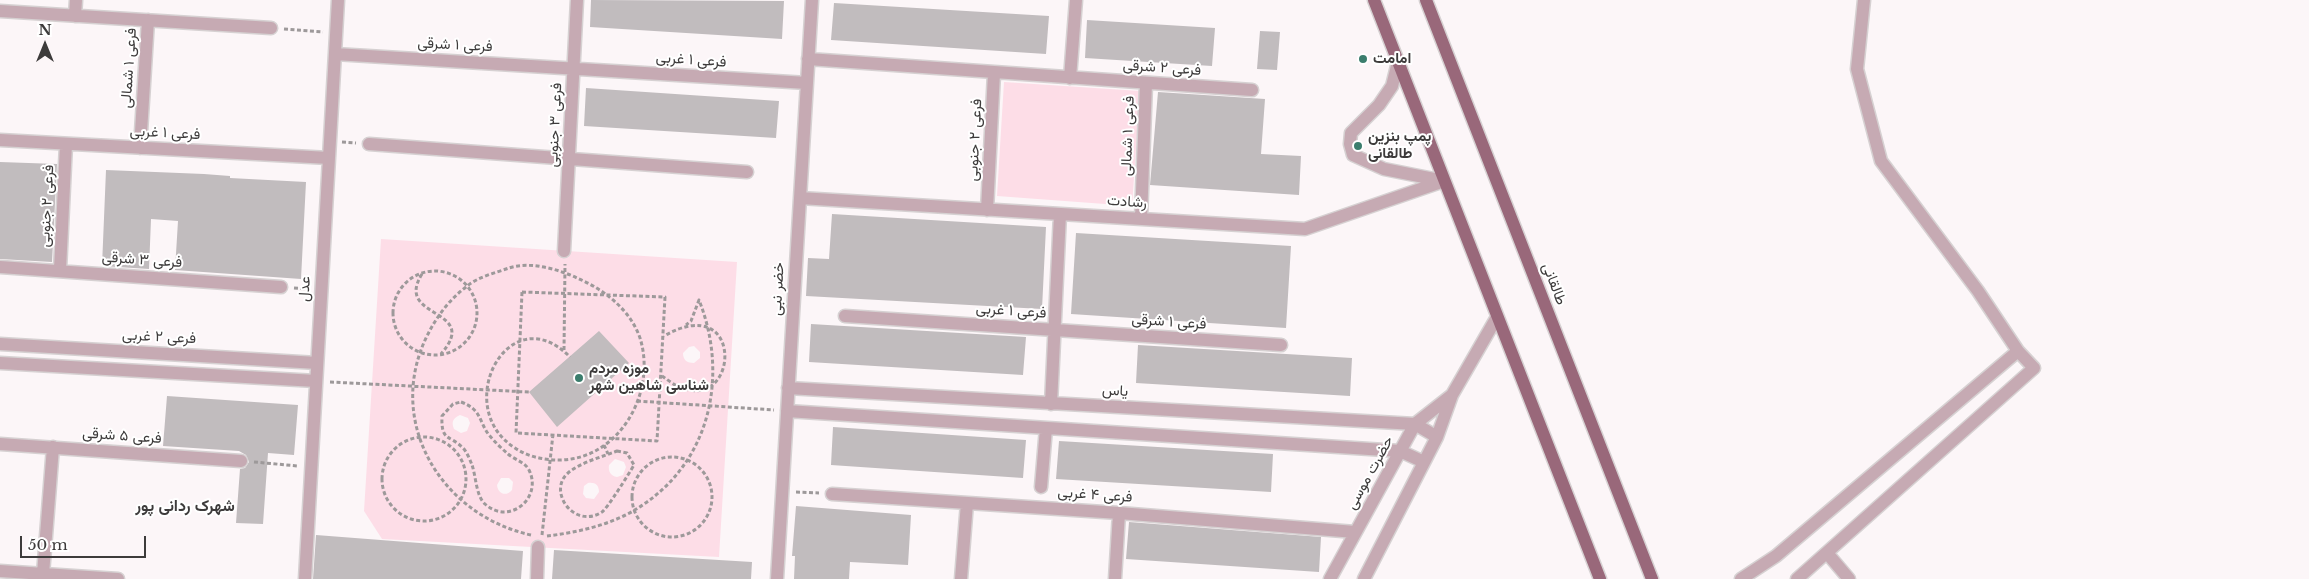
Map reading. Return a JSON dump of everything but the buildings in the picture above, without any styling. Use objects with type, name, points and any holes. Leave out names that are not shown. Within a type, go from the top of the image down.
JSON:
[{"type":"main road","points":[[1374,0],[1600,579]]},
{"type":"main road","name":"طالقانی","points":[[1426,0],[1652,579]]},
{"type":"street","points":[[75,16],[76,0]]},
{"type":"street","name":"عدل","points":[[304,579],[338,0]]},
{"type":"street","name":"فرعی ۳ جنوبی","points":[[564,251],[578,0]]},
{"type":"street","name":"خضر نبی","points":[[777,579],[812,0]]},
{"type":"street","points":[[1070,78],[1076,0]]},
{"type":"street","points":[[1797,579],[2034,368],[2018,351],[1978,291],[1880,161],[1857,69],[1864,0]]},
{"type":"street","points":[[0,11],[271,28]]},
{"type":"street","name":"فرعی ۱ شمالی","points":[[140,148],[148,20]]},
{"type":"street","name":"فرعی ۱ شرقی","points":[[335,54],[574,69]]},
{"type":"street","name":"فرعی ۲ شرقی","points":[[808,59],[1252,90]]},
{"type":"street","points":[[1398,62],[1392,86],[1379,105],[1351,133],[1350,144],[1353,155],[1384,169],[1444,182]]},
{"type":"street","name":"فرعی ۱ غربی","points":[[574,69],[807,83]]},
{"type":"street","name":"فرعی ۲ جنوبی","points":[[987,210],[994,73]]},
{"type":"street","name":"فرعی ۱ شمالی","points":[[1141,219],[1146,83]]},
{"type":"street","name":"فرعی ۱ غربی","points":[[0,140],[329,158]]},
{"type":"street","name":"فرعی ۲ جنوبی","points":[[60,270],[66,144]]},
{"type":"street","points":[[369,144],[747,172]]},
{"type":"street","name":"رشادت","points":[[800,198],[1305,230],[1444,182]]},
{"type":"street","points":[[1051,404],[1060,214]]},
{"type":"street","name":"فرعی ۳ شرقی","points":[[0,267],[281,287]]},
{"type":"street","name":"فرعی ۱ غربی","points":[[845,316],[1054,331]]},
{"type":"street","name":"حضرت موسی","points":[[1364,579],[1437,437],[1452,395],[1497,317]]},
{"type":"street","name":"فرعی ۱ شرقی","points":[[1054,331],[1281,345]]},
{"type":"street","name":"فرعی ۲ غربی","points":[[0,344],[317,363]]},
{"type":"street","points":[[1741,579],[1776,556],[2018,351]]},
{"type":"street","points":[[0,363],[316,381]]},
{"type":"street","name":"یاس","points":[[788,388],[1416,424],[1437,437]]},
{"type":"street","name":"حضرت موسی","points":[[1330,579],[1416,424],[1452,395]]},
{"type":"street","points":[[787,411],[1400,450],[1424,462]]},
{"type":"street","points":[[1041,487],[1046,428]]},
{"type":"street","name":"فرعی ۵ شرقی","points":[[0,444],[241,461]]},
{"type":"street","points":[[43,574],[53,447]]},
{"type":"street","name":"فرعی ۴ غربی","points":[[832,494],[1119,513],[1356,532]]},
{"type":"street","points":[[961,579],[966,503]]},
{"type":"street","points":[[1115,579],[1119,513]]},
{"type":"street","points":[[537,579],[540,542]]},
{"type":"street","points":[[1827,553],[1849,579]]},
{"type":"street","points":[[0,571],[118,579]]},
{"type":"path","points":[[271,28],[336,33]]},
{"type":"path","points":[[330,141],[369,144]]},
{"type":"path","points":[[570,357],[558,345],[539,338],[520,341],[498,357],[489,376],[486,390],[486,404],[491,420],[502,438],[516,449],[550,460],[581,458],[604,446],[615,438],[631,417],[637,401],[644,371],[639,336],[620,305],[595,285],[566,272],[541,267],[513,267],[467,285],[438,316],[419,352],[415,364],[412,408],[424,451],[436,473],[452,492],[461,499],[502,526],[540,542],[608,522],[634,510],[664,489],[688,460],[705,420],[714,383],[714,356],[699,300],[691,321],[664,336]]},
{"type":"path","points":[[434,271],[446,273],[467,285],[474,296],[477,322],[472,334],[464,345],[453,352],[440,355],[419,352],[408,346],[394,324],[393,312],[396,299],[402,288],[411,279],[422,273],[434,271]]},
{"type":"path","points":[[564,350],[566,272]]},
{"type":"path","points":[[422,273],[417,283],[416,293],[420,302],[438,316],[448,320],[452,327],[451,342],[440,355]]},
{"type":"path","points":[[281,287],[321,290]]},
{"type":"path","points":[[522,292],[608,295],[665,297],[657,441],[516,433],[522,292]]},
{"type":"path","points":[[662,376],[688,390],[704,388],[714,383],[721,375],[725,365],[726,354],[717,334],[697,324],[686,325]]},
{"type":"path","points":[[316,381],[529,392]]},
{"type":"path","points":[[637,401],[787,411]]},
{"type":"path","points":[[461,402],[477,411],[489,435],[509,455],[529,468],[533,480],[532,492],[526,503],[514,511],[498,511],[484,504],[480,496],[472,464],[464,448],[453,441],[443,433],[442,416],[453,404],[461,402]]},
{"type":"path","points":[[540,542],[552,434]]},
{"type":"path","points":[[419,437],[432,437],[449,446],[455,450],[462,461],[466,474],[465,487],[461,499],[452,510],[440,518],[426,521],[411,519],[398,513],[389,502],[383,489],[382,475],[385,461],[393,449],[405,441],[419,437]]},
{"type":"path","points":[[449,446],[453,441]]},
{"type":"path","points":[[604,446],[608,454]]},
{"type":"path","points":[[617,451],[628,452],[634,465],[620,484],[609,506],[603,512],[585,517],[576,515],[563,500],[562,481],[568,473],[608,454],[617,451]]},
{"type":"path","points":[[675,457],[688,460],[699,467],[707,478],[712,490],[712,503],[708,516],[699,527],[688,534],[675,537],[662,536],[650,531],[640,522],[634,510],[631,498],[633,484],[649,464],[662,458],[675,457]]},
{"type":"path","points":[[241,461],[311,467]]},
{"type":"path","points":[[782,491],[832,494]]},
{"type":"shaded area","points":[[1004,82],[1140,91],[1132,206],[997,196]]},
{"type":"shaded area","points":[[381,239],[737,262],[719,557],[382,539],[364,511]],"holes":[[[694,346],[700,352],[700,358],[694,363],[687,362],[684,358],[683,353],[689,347]],[[460,415],[468,418],[470,423],[467,431],[461,433],[454,429],[454,419]],[[615,459],[624,462],[626,467],[623,475],[613,476],[609,470],[609,465]],[[501,478],[509,478],[513,482],[510,492],[503,494],[497,485]],[[588,483],[593,483],[598,488],[599,492],[594,499],[586,498],[583,494],[584,486]]]},
{"type":"place","name":"امامت","points":[[1363,59]]},
{"type":"place","name":"پمپ بنزین طالقانی","points":[[1358,146]]},
{"type":"place","name":"موزه مردم شناسی شاهین شهر","points":[[579,378]]},
{"type":"district","name":"شهرک ردانی پور","points":[[185,506]]}]
